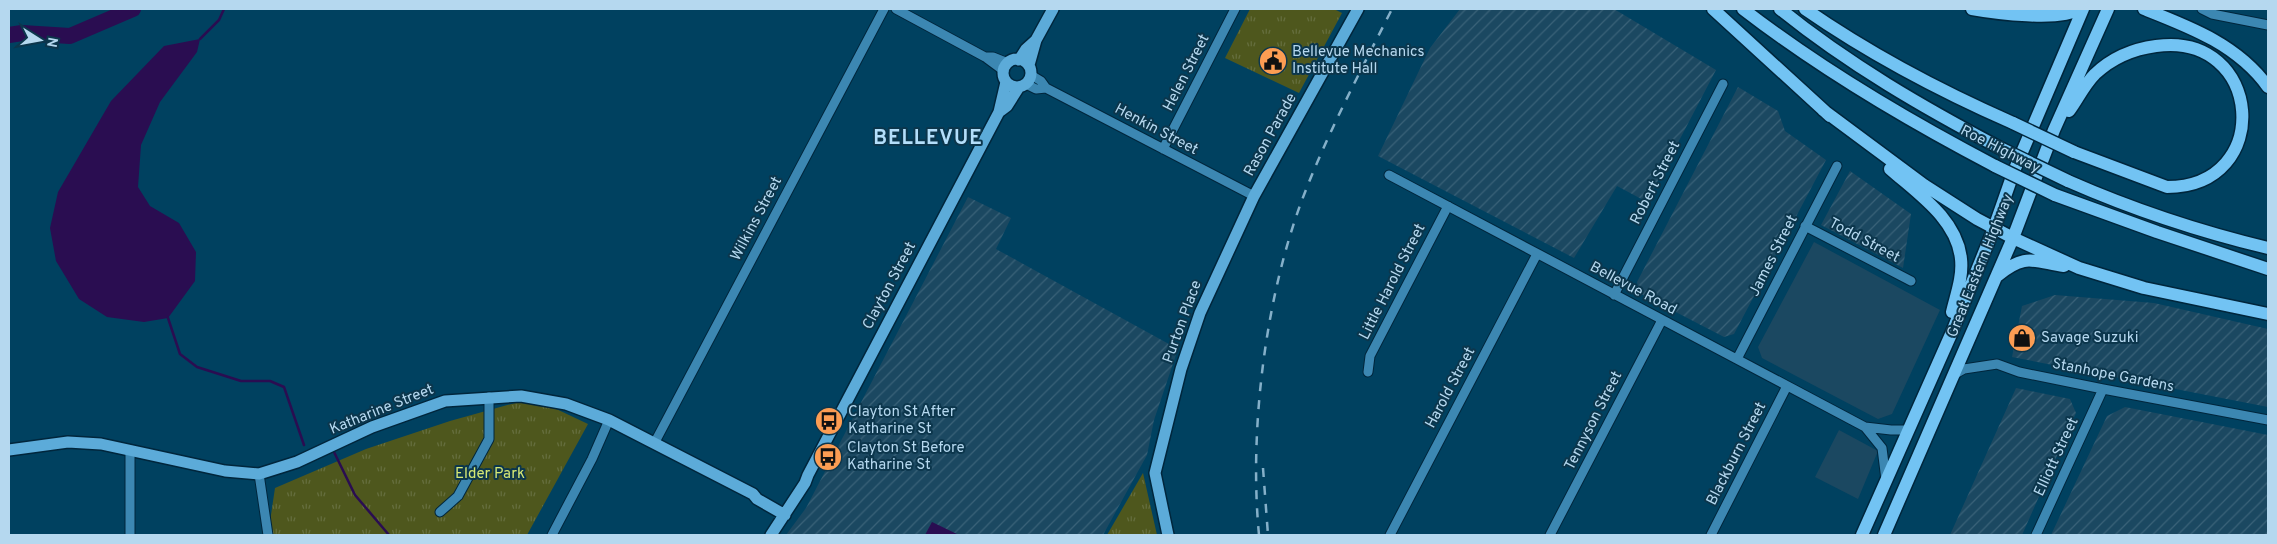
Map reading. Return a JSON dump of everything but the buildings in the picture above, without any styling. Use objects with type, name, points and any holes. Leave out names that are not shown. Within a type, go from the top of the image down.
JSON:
[{"type":"highway","points":[[1713,9],[1927,203],[1953,231],[1961,259],[1959,287],[1952,311],[1952,332]]},
{"type":"highway","name":"Roe Highway","points":[[1743,9],[1800,51],[1866,95],[1995,166],[2056,195],[2268,269]]},
{"type":"highway","name":"Roe Highway","points":[[1780,9],[1836,51],[1881,80],[1937,114],[2002,149],[2068,181],[2134,209],[2223,237],[2268,248]]},
{"type":"highway","points":[[1805,9],[1898,66],[1967,103],[2074,152],[2167,187],[2179,187],[2194,183],[2212,175],[2222,166],[2236,147],[2243,124],[2241,96],[2234,80],[2223,66],[2206,55],[2181,46],[2154,46],[2123,55],[2096,74],[2054,130]]},
{"type":"highway","points":[[1972,9],[2057,15],[2074,12],[2079,9]]},
{"type":"highway","name":"Great Eastern Highway","points":[[1862,535],[1952,332],[1994,228],[2014,171],[2083,9]]},
{"type":"highway","points":[[2075,30],[2081,25],[2092,9]]},
{"type":"highway","name":"Great Eastern Highway","points":[[1884,535],[2013,238],[2054,130],[2108,9]]},
{"type":"highway","points":[[2144,9],[2199,31],[2224,45],[2261,76],[2268,87]]},
{"type":"highway","points":[[1823,110],[1924,185],[2013,238],[2079,268],[2144,288],[2268,314]]},
{"type":"highway","points":[[1996,277],[2009,266],[2023,260],[2079,268]]},
{"type":"main road","name":"Clayton Street","points":[[999,112],[1007,106],[1025,74],[1026,49],[1036,40],[1053,9]]},
{"type":"main road","name":"Rason Parade","points":[[1254,196],[1358,9]]},
{"type":"main road","name":"Clayton Street","points":[[764,535],[805,483],[999,112],[1006,72]]},
{"type":"main road","points":[[1006,72],[1025,74],[1010,85],[1006,72]]},
{"type":"main road","name":"Purton Place","points":[[1168,535],[1155,479],[1156,465],[1181,369],[1200,313],[1254,196]]},
{"type":"main road","name":"Katharine Street","points":[[9,450],[68,442],[101,444],[225,471],[259,474],[297,462],[416,410],[445,401],[521,396],[551,400],[609,420],[655,442],[784,512]]},
{"type":"main road","name":"Clayton Street","points":[[771,535],[784,512]]},
{"type":"street","name":"Wilkins Street","points":[[655,442],[884,9]]},
{"type":"street","points":[[896,9],[985,56],[1006,72]]},
{"type":"street","name":"Helen Street","points":[[1163,149],[1235,9]]},
{"type":"street","points":[[2202,9],[2212,14],[2268,25]]},
{"type":"street","name":"Henkin Street","points":[[1025,74],[1041,81],[1046,88],[1254,196]]},
{"type":"street","name":"Robert Street","points":[[1614,295],[1723,84]]},
{"type":"street","name":"James Street","points":[[1737,359],[1836,166]]},
{"type":"street","name":"Bellevue Road","points":[[1389,175],[1865,427],[1908,430]]},
{"type":"street","name":"Little Harold Street","points":[[1368,372],[1370,356],[1448,206]]},
{"type":"street","name":"Todd Street","points":[[1805,226],[1911,281]]},
{"type":"street","name":"Harold Street","points":[[1390,535],[1537,254]]},
{"type":"street","name":"Tennyson Street","points":[[1550,535],[1662,320]]},
{"type":"street","name":"Stanhope Gardens","points":[[1955,374],[1964,370],[1997,364],[2020,372],[2268,420]]},
{"type":"street","name":"Blackburn Street","points":[[1711,535],[1787,386]]},
{"type":"street","name":"Elliott Street","points":[[2036,535],[2103,389]]},
{"type":"street","points":[[440,512],[458,496],[489,439],[489,397]]},
{"type":"street","points":[[552,535],[592,459],[609,420]]},
{"type":"street","name":"Bellevue Road","points":[[1865,427],[1882,448],[1886,480]]},
{"type":"street","points":[[130,451],[130,535]]},
{"type":"street","points":[[259,474],[268,535]]},
{"type":"shaded area","points":[[1460,9],[1614,9],[1716,70],[1647,202],[1617,186],[1574,258],[1378,156],[1430,48]]},
{"type":"shaded area","points":[[200,39],[197,52],[160,102],[141,145],[138,187],[150,206],[179,223],[196,252],[195,281],[168,318],[144,322],[107,317],[79,299],[56,261],[50,228],[58,192],[111,101],[164,46]]},
{"type":"shaded area","points":[[1738,87],[1778,111],[1785,131],[1826,160],[1734,334],[1724,337],[1639,293],[1637,282]]},
{"type":"shaded area","points":[[1850,171],[1911,214],[1903,268],[1821,225]]},
{"type":"shaded area","points":[[968,197],[1011,218],[996,249],[1178,349],[1154,420],[1147,455],[1103,535],[786,535],[806,508]]},
{"type":"shaded area","points":[[1814,242],[1940,310],[1892,414],[1878,419],[1762,358],[1758,347]]},
{"type":"shaded area","points":[[2055,295],[2154,303],[2268,329],[2268,407],[2012,357],[2022,306]]},
{"type":"shaded area","points":[[2016,388],[2070,399],[2076,413],[2022,535],[1950,535]]},
{"type":"shaded area","points":[[2125,407],[2268,435],[2268,535],[2051,535],[2107,416]]},
{"type":"shaded area","points":[[1839,430],[1878,451],[1858,499],[1815,477]]},
{"type":"shaded area","points":[[932,522],[959,535],[925,535]]},
{"type":"green space","points":[[1250,9],[1334,9],[1342,13],[1299,93],[1225,58]]},
{"type":"green space","name":"Elder Park","points":[[533,398],[588,424],[527,535],[268,535],[275,488],[366,449],[450,421]]},
{"type":"green space","points":[[1143,473],[1157,535],[1107,535]]},
{"type":"waterway","points":[[9,35],[22,33],[70,36],[133,9]]},
{"type":"waterway","points":[[200,39],[219,20],[224,9]]},
{"type":"waterway","points":[[168,318],[180,354],[197,367],[241,381],[270,381],[284,387],[304,445]]},
{"type":"waterway","points":[[334,452],[355,495],[389,535]]},
{"type":"railway","points":[[1259,535],[1256,495],[1258,409],[1269,322],[1278,279],[1302,200],[1322,151],[1392,9]]},
{"type":"railway","points":[[1263,468],[1268,535]]},
{"type":"place","name":"Bellevue Mechanics Institute Hall","points":[[1273,61]]},
{"type":"place","name":"Savage Suzuki","points":[[2022,338]]},
{"type":"place","name":"Clayton St After Katharine St","points":[[829,421]]},
{"type":"place","name":"Clayton St Before Katharine St","points":[[828,457]]},
{"type":"district","name":"BELLEVUE","points":[[928,139]]}]
